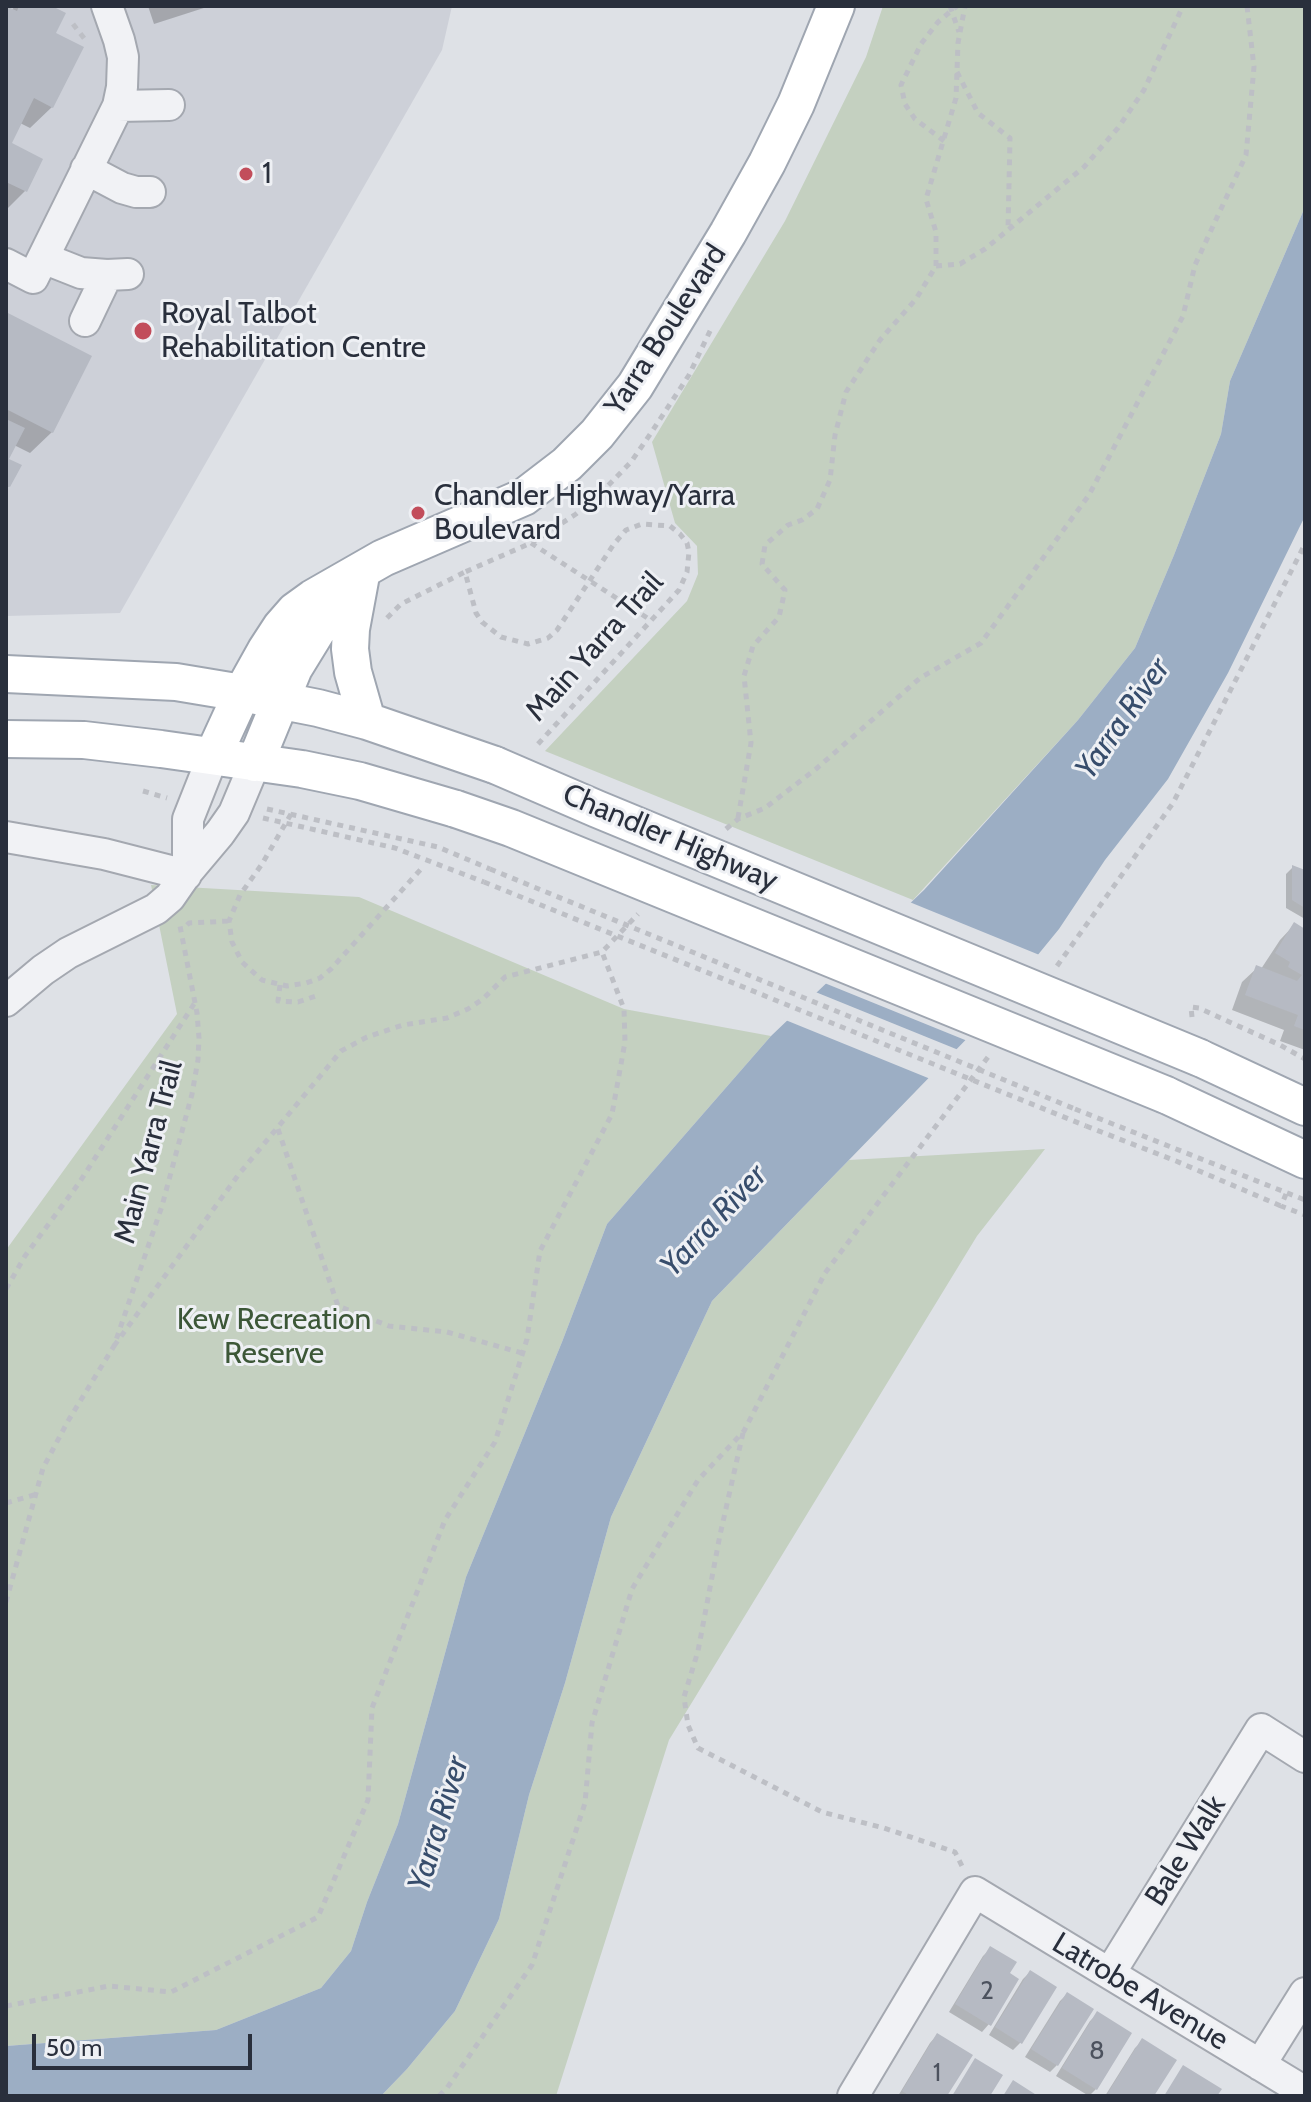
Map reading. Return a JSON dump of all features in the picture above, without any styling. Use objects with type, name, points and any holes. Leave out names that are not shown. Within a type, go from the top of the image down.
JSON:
[{"type":"main road","name":"Yarra Boulevard","points":[[213,756],[266,650],[288,618],[304,604],[421,541],[524,497],[567,464],[597,434],[635,386],[728,233],[802,92],[836,6]]},
{"type":"main road","points":[[255,763],[299,658],[355,574]]},
{"type":"main road","points":[[355,574],[350,649],[367,721]]},
{"type":"main road","name":"Chandler Highway","points":[[6,674],[176,682],[242,693],[367,721],[495,765],[1200,1058],[1305,1107]]},
{"type":"main road","name":"Chandler Highway","points":[[6,739],[84,740],[302,769],[360,781],[456,809],[525,834],[1166,1095],[1305,1160]]},
{"type":"street","points":[[6,264],[33,278],[118,106],[123,57],[107,6]]},
{"type":"street","points":[[118,106],[169,105]]},
{"type":"street","points":[[86,169],[122,188],[150,192]]},
{"type":"street","points":[[43,258],[81,273],[118,274],[85,321]]},
{"type":"street","points":[[187,873],[188,819],[213,756]]},
{"type":"street","points":[[6,1001],[68,953],[156,909],[170,897],[234,813],[255,763]]},
{"type":"street","points":[[6,837],[104,854],[187,873]]},
{"type":"street","name":"Bale Walk","points":[[1110,1973],[1261,1729],[1305,1757]]},
{"type":"street","points":[[853,2096],[975,1892]]},
{"type":"street","name":"Latrobe Avenue","points":[[975,1892],[1305,2092]]},
{"type":"street","points":[[1260,2065],[1305,1993]]},
{"type":"path","points":[[738,819],[751,743],[744,676],[753,646],[779,617],[785,590],[762,564],[765,545],[788,525],[817,509],[830,480],[835,435],[846,392],[880,340],[916,299],[936,266],[936,232],[926,199],[956,98],[965,6]]},
{"type":"path","points":[[936,266],[960,264],[985,249],[1084,167],[1118,128],[1144,90],[1183,6]]},
{"type":"path","points":[[716,838],[738,819],[765,808],[816,769],[920,678],[981,643],[1089,495],[1183,316],[1195,265],[1246,155],[1254,67],[1247,6]]},
{"type":"path","points":[[944,141],[915,119],[905,104],[901,85],[921,44],[953,7],[960,33]]},
{"type":"path","points":[[957,72],[978,113],[1010,138],[1008,231]]},
{"type":"path","name":"Main Yarra Trail","points":[[501,637],[528,644],[548,638],[557,630],[626,530],[642,524],[670,526],[687,543],[687,572],[679,590],[538,744]]},
{"type":"path","points":[[531,543],[652,621]]},
{"type":"path","points":[[1050,975],[1173,803],[1305,544]]},
{"type":"path","points":[[385,619],[401,604],[465,572]]},
{"type":"path","points":[[421,869],[325,974],[306,983],[280,985],[262,980],[242,962],[232,942],[229,921],[240,895],[291,814],[438,847],[1075,1109],[1305,1200]]},
{"type":"path","points":[[286,823],[395,848],[484,882],[1305,1215]]},
{"type":"path","points":[[114,1346],[239,1174],[341,1051],[367,1037],[403,1025],[447,1018],[468,1009],[505,977],[602,952],[643,909]]},
{"type":"path","name":"Main Yarra Trail","points":[[6,1602],[43,1468],[114,1346],[162,1206],[192,1094],[199,1049],[181,930],[189,923],[229,921]]},
{"type":"path","points":[[6,2006],[109,1986],[171,1992],[318,1917],[368,1800],[372,1708],[445,1520],[495,1442],[527,1339],[540,1251],[612,1114],[625,1042],[624,1009],[602,952]]},
{"type":"path","points":[[280,985],[278,1001],[298,1002],[316,996]]},
{"type":"path","points":[[6,1289],[25,1256],[79,1183],[194,1004]]},
{"type":"path","points":[[1192,1017],[1191,1007],[1199,1008],[1305,1059]]},
{"type":"path","points":[[975,1892],[955,1852],[884,1828],[822,1812],[698,1748],[688,1725],[684,1697],[698,1651],[744,1431],[825,1273],[989,1055]]},
{"type":"path","points":[[278,1128],[338,1306],[389,1326],[447,1332],[522,1353]]},
{"type":"path","points":[[1176,1161],[1180,1150]]},
{"type":"path","points":[[1281,1206],[1286,1194]]},
{"type":"path","points":[[439,2096],[532,1965],[585,1803],[592,1723],[632,1589],[698,1480],[744,1431]]},
{"type":"path","points":[[6,1503],[34,1495]]},
{"type":"shaded area","name":"Royal Talbot Rehabilitation Centre","points":[[6,6],[452,6],[442,50],[120,613],[6,616]]},
{"type":"green space","points":[[883,6],[1305,6],[1305,207],[1230,381],[1221,434],[1135,648],[1078,720],[913,900],[545,751],[687,601],[698,574],[697,546],[675,523],[652,442],[785,221],[866,57]]},
{"type":"green space","name":"Kew Recreation Reserve","points":[[151,885],[359,897],[624,1009],[771,1036],[607,1224],[466,1577],[398,1824],[351,1951],[321,1988],[216,2030],[6,2046],[6,1250],[177,1014]]},
{"type":"green space","points":[[1045,1149],[977,1236],[669,1740],[556,2096],[381,2096],[455,2011],[499,1919],[529,1795],[565,1683],[611,1517],[712,1301],[849,1160]]},
{"type":"water","name":"Yarra River","points":[[1305,207],[1305,516],[1228,673],[1168,779],[1105,860],[1059,929],[983,1022],[712,1301],[611,1517],[565,1683],[529,1795],[499,1919],[455,2011],[381,2096],[6,2096],[6,2046],[216,2030],[321,1988],[351,1951],[398,1824],[466,1577],[607,1224],[771,1036],[924,890],[1078,720],[1135,648],[1221,434],[1230,381]]},
{"type":"pier","points":[[907,901],[1042,956],[970,1042],[822,982]]},
{"type":"pier","points":[[813,991],[961,1051],[933,1080],[783,1019]]},
{"type":"building","points":[[6,6],[17,11],[19,6],[52,6],[66,13],[56,33],[84,47],[53,108],[34,98],[12,143],[43,159],[27,192],[6,182]]},
{"type":"building","points":[[6,312],[92,356],[53,433],[6,409]]},
{"type":"building","points":[[6,419],[25,428],[9,459],[22,465],[10,487],[6,485]]},
{"type":"building","points":[[1292,865],[1305,870],[1305,908],[1292,900]]},
{"type":"building","points":[[1294,922],[1305,929],[1305,1030],[1294,1026],[1298,1015],[1245,995],[1256,965],[1297,981],[1302,975],[1288,967],[1290,962],[1275,953]]},
{"type":"building","points":[[990,1946],[1017,1962],[1010,1973],[1019,1979],[991,2026],[955,2004]]},
{"type":"building","points":[[1030,1970],[1057,1987],[1022,2044],[995,2027]]},
{"type":"building","points":[[1067,1992],[1094,2009],[1058,2066],[1031,2049]]},
{"type":"building","points":[[1097,2011],[1132,2033],[1097,2090],[1062,2068]]},
{"type":"building","points":[[937,2033],[973,2055],[947,2096],[910,2096],[902,2091]]},
{"type":"building","points":[[1142,2038],[1177,2060],[1154,2096],[1106,2096]]},
{"type":"building","points":[[975,2058],[1003,2075],[990,2096],[952,2096]]},
{"type":"building","points":[[1183,2065],[1222,2089],[1217,2096],[1164,2096]]},
{"type":"building","points":[[1013,2080],[1038,2096],[1003,2096]]},
{"type":"place","name":"1","points":[[246,174]]},
{"type":"place","name":"Royal Talbot Rehabilitation Centre","points":[[143,331]]},
{"type":"place","name":"Chandler Highway/Yarra Boulevard","points":[[418,513]]}]
